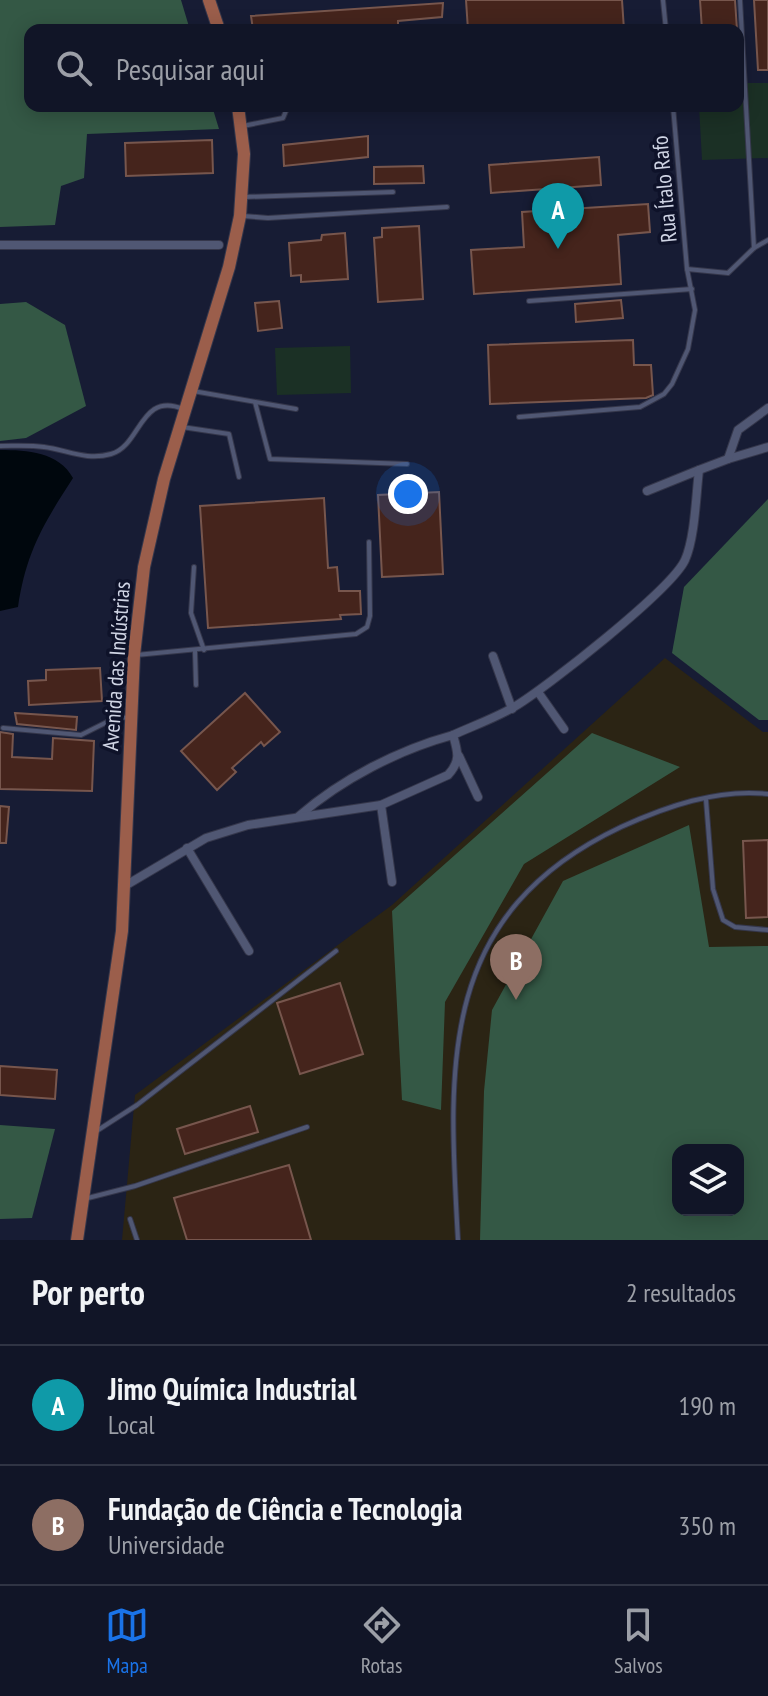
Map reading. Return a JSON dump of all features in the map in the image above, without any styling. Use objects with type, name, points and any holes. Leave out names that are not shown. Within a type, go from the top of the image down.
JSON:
[{"type":"main road","points":[[209,0],[217,24]]},
{"type":"main road","name":"Avenida das Indústrias","points":[[77,1240],[122,931],[134,655],[144,567],[164,479],[229,267],[240,216],[244,154],[239,112]]},
{"type":"street","points":[[0,245],[219,245]]},
{"type":"street","points":[[728,459],[734,437],[744,422],[768,408]]},
{"type":"street","points":[[647,491],[768,447]]},
{"type":"street","points":[[298,816],[319,798],[412,747],[453,735],[512,709],[538,692],[632,615],[685,562],[699,470]]},
{"type":"street","points":[[493,656],[512,709]]},
{"type":"street","points":[[538,692],[564,729]]},
{"type":"street","points":[[453,735],[478,797]]},
{"type":"street","points":[[123,887],[206,838],[248,825],[381,805],[448,775],[456,766],[459,756]]},
{"type":"street","points":[[381,805],[392,882]]},
{"type":"street","points":[[187,848],[249,951]]},
{"type":"lane","points":[[663,0],[665,24]]},
{"type":"lane","points":[[740,0],[741,24]]},
{"type":"lane","points":[[744,71],[754,248]]},
{"type":"lane","points":[[241,127],[283,118],[286,112]]},
{"type":"lane","name":"Rua Ítalo Rafo","points":[[519,417],[602,412],[654,402],[672,384],[688,349],[695,310],[687,269],[674,112]]},
{"type":"lane","points":[[242,197],[393,192]]},
{"type":"lane","points":[[240,216],[268,218],[447,207]]},
{"type":"lane","points":[[687,269],[728,273],[754,248],[768,240]]},
{"type":"lane","points":[[529,301],[692,289]]},
{"type":"lane","points":[[191,390],[296,409]]},
{"type":"lane","points":[[255,402],[270,459],[407,464]]},
{"type":"lane","points":[[0,446],[46,447],[81,456],[109,455],[119,451],[156,408],[170,404],[185,410]]},
{"type":"lane","points":[[180,427],[229,434],[239,477]]},
{"type":"lane","points":[[134,655],[204,650],[241,642],[356,634],[367,627],[369,542]]},
{"type":"lane","points":[[194,567],[191,613],[204,650]]},
{"type":"lane","points":[[195,651],[196,685]]},
{"type":"lane","points":[[3,728],[81,735],[117,717],[131,718]]},
{"type":"lane","points":[[458,1240],[451,1103],[454,1056],[462,1011],[486,954],[527,890],[558,862],[593,840],[668,805],[768,794]]},
{"type":"lane","points":[[706,800],[713,889],[719,911],[727,924],[768,930]]},
{"type":"lane","points":[[90,1135],[137,1105],[336,951]]},
{"type":"lane","points":[[82,1199],[135,1186],[307,1127]]},
{"type":"lane","points":[[130,1219],[137,1240]]},
{"type":"shaded area","points":[[0,450],[41,454],[67,469],[73,478],[53,509],[31,554],[18,607],[0,611]]},
{"type":"shaded area","points":[[665,658],[763,732],[768,732],[768,1240],[122,1240],[135,1095],[392,905]]},
{"type":"green space","points":[[0,0],[181,0],[188,24],[24,24],[24,112],[214,112],[219,129],[87,134],[84,178],[61,186],[55,225],[0,227]]},
{"type":"green space","points":[[744,83],[768,83],[768,158],[702,160],[699,112],[744,112]]},
{"type":"green space","points":[[26,302],[65,325],[86,406],[26,438],[0,441],[0,304]]},
{"type":"green space","points":[[350,346],[351,393],[277,395],[275,348]]},
{"type":"green space","points":[[768,499],[768,720],[759,720],[672,653],[684,587]]},
{"type":"green space","points":[[592,733],[680,767],[524,864],[445,1002],[441,1110],[402,1100],[392,911]]},
{"type":"green space","points":[[689,825],[709,947],[768,946],[768,1240],[480,1240],[484,1091],[492,1010],[563,881]]},
{"type":"green space","points":[[0,1125],[55,1129],[32,1218],[0,1219]]},
{"type":"building","points":[[466,0],[622,0],[624,24],[468,24]]},
{"type":"building","points":[[700,0],[735,0],[737,24],[702,24]]},
{"type":"building","points":[[754,0],[768,0],[768,70],[758,70]]},
{"type":"building","points":[[443,3],[442,17],[398,21],[398,24],[252,24],[251,16]]},
{"type":"building","points":[[368,136],[368,157],[284,166],[283,145]]},
{"type":"building","points":[[212,140],[213,173],[126,176],[125,143]]},
{"type":"building","points":[[599,157],[601,185],[491,193],[489,165]]},
{"type":"building","points":[[423,166],[424,183],[374,184],[374,167]]},
{"type":"building","points":[[648,204],[650,232],[618,235],[621,284],[474,294],[471,250],[524,247],[522,212]]},
{"type":"building","points":[[419,226],[423,299],[378,302],[374,238],[382,237],[382,228]]},
{"type":"building","points":[[345,233],[348,279],[301,282],[301,275],[291,276],[289,243],[321,240],[322,235]]},
{"type":"building","points":[[621,300],[623,318],[576,322],[575,304]]},
{"type":"building","points":[[279,301],[282,328],[258,331],[255,303]]},
{"type":"building","points":[[633,340],[634,365],[651,365],[653,395],[646,398],[490,404],[488,345]]},
{"type":"building","points":[[439,492],[443,574],[382,577],[378,495]]},
{"type":"building","points":[[324,498],[328,568],[337,567],[339,591],[360,591],[361,614],[340,615],[341,619],[208,628],[200,506]]},
{"type":"building","points":[[100,668],[102,701],[29,705],[28,681],[46,680],[46,670]]},
{"type":"building","points":[[245,693],[280,732],[264,746],[261,742],[232,768],[236,772],[217,790],[181,751]]},
{"type":"building","points":[[15,713],[77,717],[76,730],[17,724]]},
{"type":"building","points":[[0,732],[13,734],[12,757],[52,759],[53,738],[94,741],[92,791],[0,789]]},
{"type":"building","points":[[0,806],[9,807],[6,843],[0,843]]},
{"type":"building","points":[[768,840],[768,917],[746,918],[743,841]]},
{"type":"building","points":[[340,983],[363,1054],[300,1074],[277,1003]]},
{"type":"building","points":[[0,1066],[57,1070],[55,1099],[0,1095]]},
{"type":"building","points":[[250,1106],[258,1132],[185,1154],[177,1129]]},
{"type":"building","points":[[289,1165],[311,1240],[187,1240],[174,1198]]},
{"type":"place","name":"Jimo Química Industrial","points":[[558,249]]},
{"type":"place","name":"Fundação de Ciência e Tecnologia","points":[[516,1000]]}]
